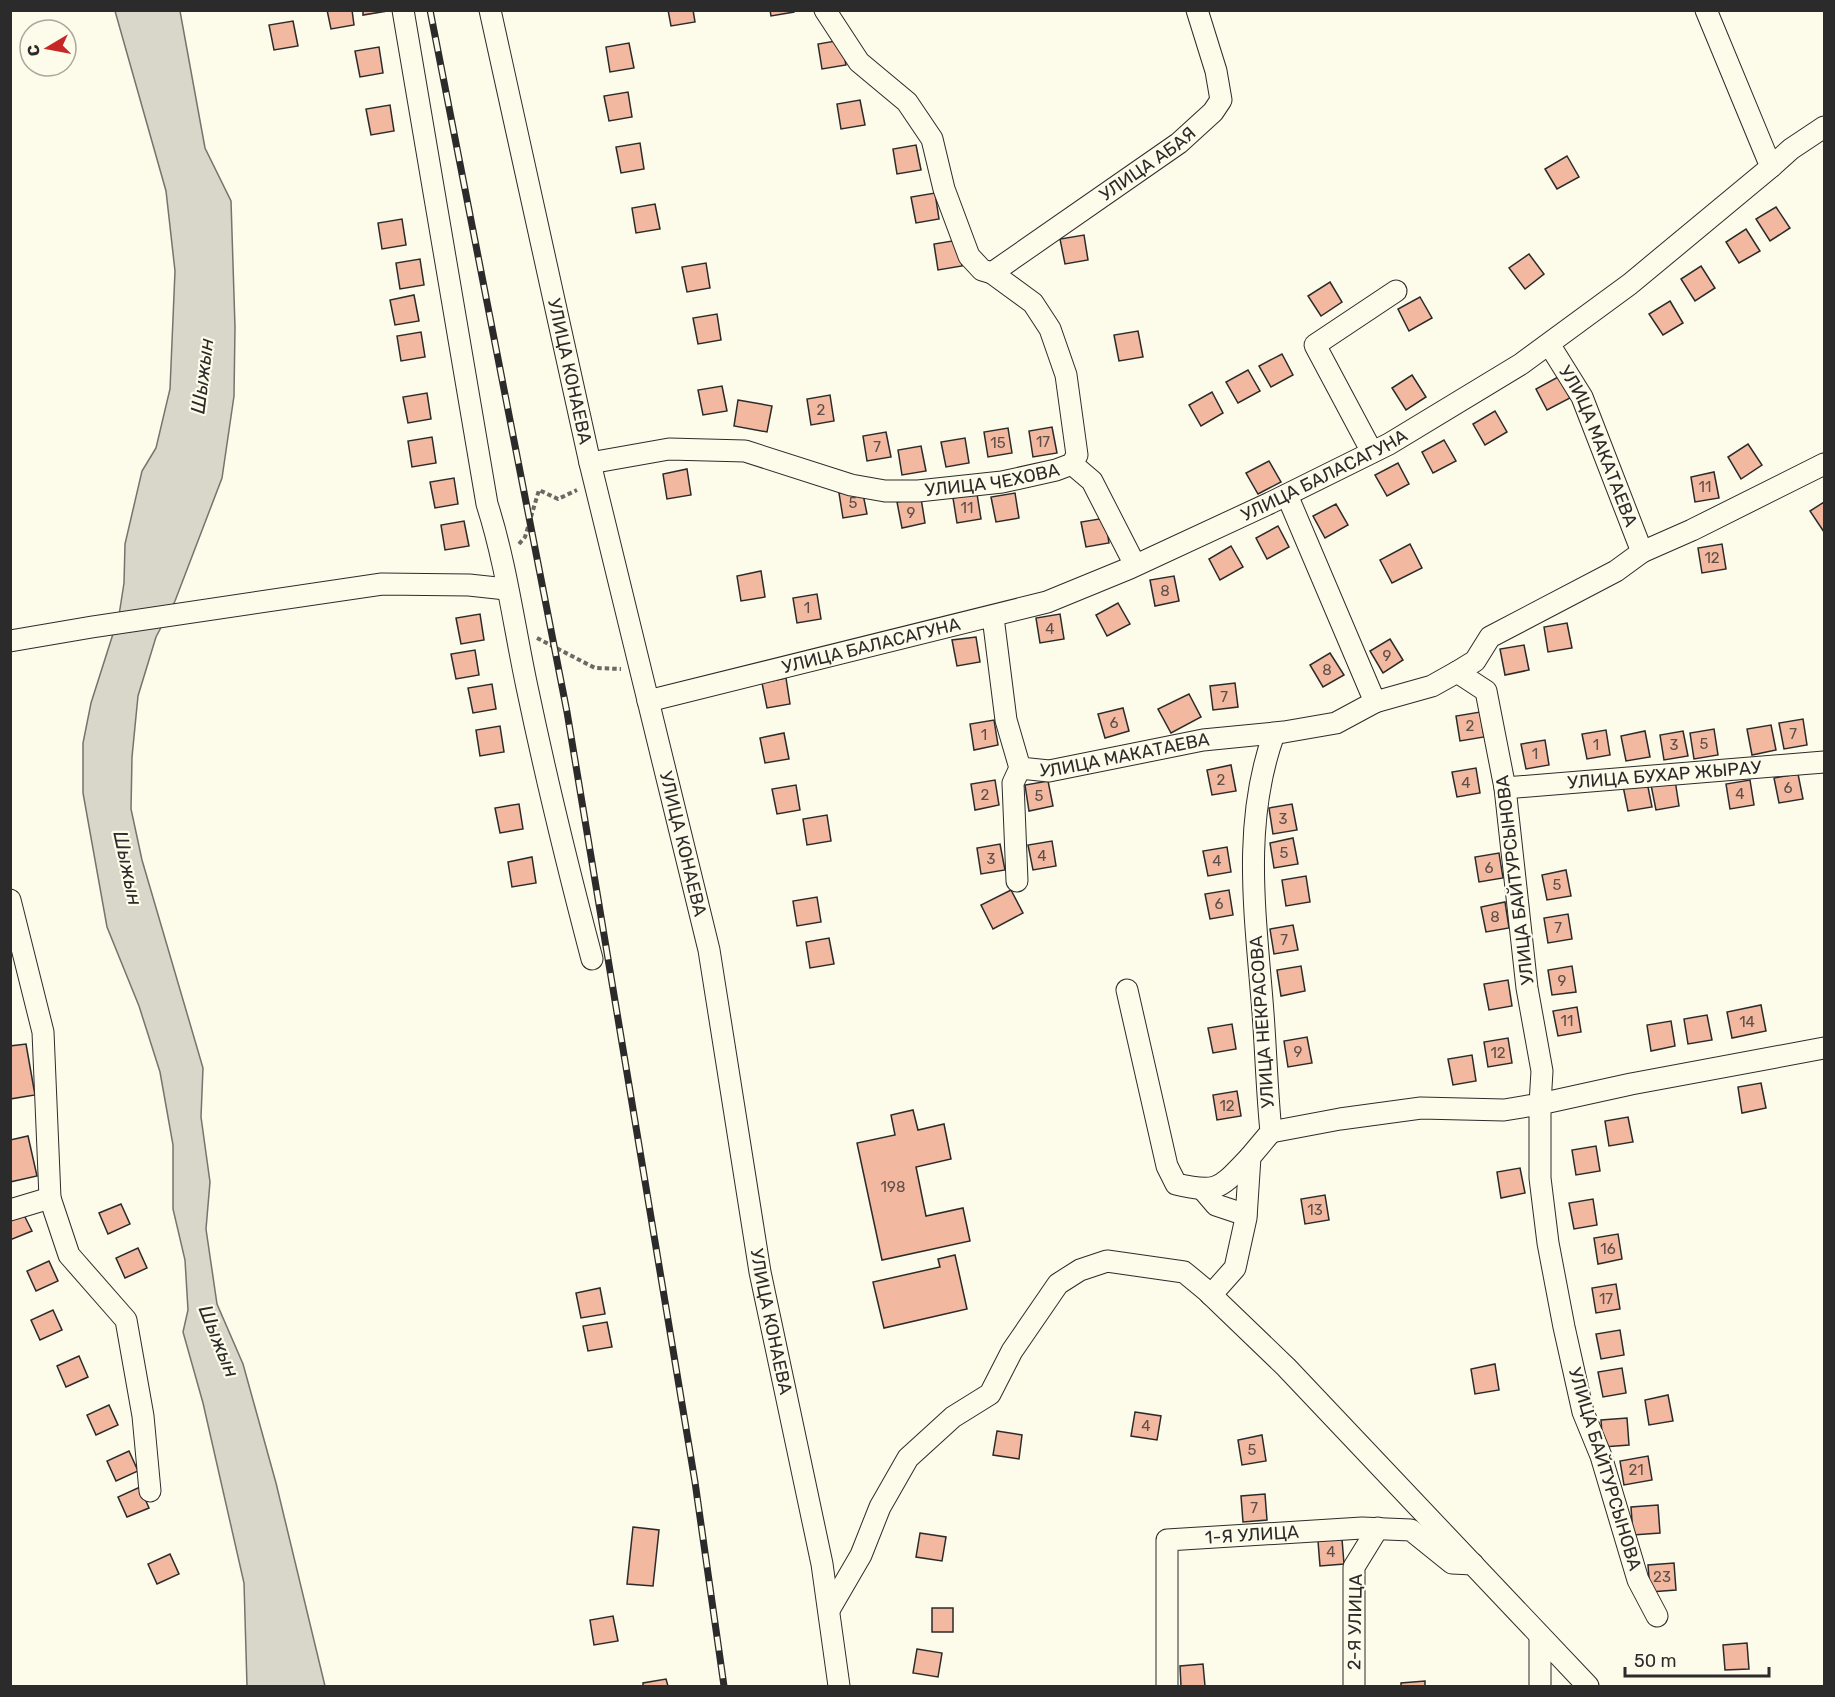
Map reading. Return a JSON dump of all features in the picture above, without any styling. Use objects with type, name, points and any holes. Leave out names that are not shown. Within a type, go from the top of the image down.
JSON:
[{"type":"street","points":[[403,10],[487,504],[503,560],[511,615],[541,756],[592,959]]},
{"type":"street","name":"УЛИЦА КОНАЕВА","points":[[490,10],[591,469],[709,950],[760,1272],[787,1410],[822,1564],[839,1686]]},
{"type":"street","name":"УЛИЦА ЧЕХОВА","points":[[591,469],[669,449],[745,451],[851,485],[885,492],[918,491],[1002,482],[1056,470],[1072,464],[1077,455],[1066,375],[1050,329],[1033,303],[992,273],[982,270],[969,256],[944,189],[932,139],[907,102],[859,62],[825,10]]},
{"type":"street","name":"УЛИЦА АБАЯ","points":[[992,273],[1179,143],[1213,112],[1221,100],[1216,71],[1197,10]]},
{"type":"street","points":[[1706,10],[1771,167]]},
{"type":"street","name":"УЛИЦА БАЛАСАГУНА","points":[[648,701],[1047,602],[1136,566],[1287,495],[1372,452],[1521,364],[1630,284],[1791,149],[1824,128]]},
{"type":"street","points":[[1372,452],[1316,345],[1396,291]]},
{"type":"street","name":"УЛИЦА МАКАТАЕВА","points":[[1549,344],[1582,397],[1641,552]]},
{"type":"street","points":[[1072,464],[1092,481],[1136,566]]},
{"type":"street","name":"УЛИЦА МАКАТАЕВА","points":[[993,617],[1006,720],[1020,768],[1049,771],[1203,740],[1274,734],[1336,723],[1376,702],[1432,686],[1475,661],[1490,637],[1616,571],[1641,552],[1692,530],[1824,464]]},
{"type":"street","points":[[1287,495],[1376,702]]},
{"type":"street","points":[[10,641],[173,614],[382,584],[469,585],[506,589]]},
{"type":"street","name":"УЛИЦА БАЙТУРСЫНОВА","points":[[1457,672],[1486,691],[1505,788],[1526,976],[1542,1071],[1540,1178],[1548,1243],[1571,1358],[1583,1412],[1601,1456],[1638,1580],[1656,1616]]},
{"type":"street","name":"УЛИЦА НЕКРАСОВА","points":[[1204,1191],[1225,1183],[1270,1132],[1254,916],[1253,823],[1262,768],[1274,734]]},
{"type":"street","name":"УЛИЦА БУХАР ЖЫРАУ","points":[[1505,788],[1824,762]]},
{"type":"street","points":[[1017,881],[1014,783],[1020,768]]},
{"type":"street","points":[[10,900],[43,1032],[50,1198],[69,1255],[126,1320],[143,1416],[150,1491]]},
{"type":"street","points":[[1128,990],[1167,1166],[1176,1184],[1204,1191],[1216,1205],[1246,1215]]},
{"type":"street","points":[[1270,1132],[1340,1119],[1421,1108],[1504,1110],[1824,1048]]},
{"type":"street","points":[[1210,1295],[1234,1268],[1246,1215],[1250,1157]]},
{"type":"street","points":[[10,1210],[50,1198]]},
{"type":"street","points":[[829,1610],[861,1555],[880,1507],[908,1458],[953,1417],[990,1394],[1012,1351],[1058,1284],[1080,1270],[1107,1261],[1184,1272],[1286,1367],[1588,1686]]},
{"type":"street","name":"1-Я УЛИЦА","points":[[1167,1686],[1167,1540],[1378,1528],[1411,1530],[1452,1563],[1473,1564]]},
{"type":"street","name":"2-Я УЛИЦА","points":[[1354,1686],[1354,1567],[1378,1528]]},
{"type":"street","points":[[1540,1636],[1540,1686]]},
{"type":"path","points":[[503,560],[514,552],[525,537],[539,490],[558,499],[575,491],[591,469]]},
{"type":"path","points":[[511,615],[534,636],[595,668],[640,670]]},
{"type":"water","name":"Шыжын","points":[[115,11],[180,11],[205,148],[231,201],[235,327],[234,396],[222,478],[175,601],[156,637],[138,696],[132,757],[131,809],[142,860],[203,1068],[201,1117],[210,1182],[206,1229],[217,1304],[243,1364],[276,1483],[325,1686],[247,1686],[244,1583],[203,1403],[183,1332],[188,1310],[185,1260],[173,1209],[173,1145],[160,1072],[139,1006],[107,927],[83,793],[83,743],[91,703],[119,615],[124,583],[125,544],[142,471],[156,448],[170,389],[175,271],[166,191]]},
{"type":"building","points":[[327,10],[352,10],[354,25],[331,29]]},
{"type":"building","points":[[363,10],[387,10],[387,11],[363,15]]},
{"type":"building","points":[[668,10],[693,10],[695,22],[671,26]]},
{"type":"building","points":[[770,10],[794,10],[794,12],[771,16]]},
{"type":"building","points":[[293,21],[298,46],[274,50],[269,25]]},
{"type":"building","points":[[841,40],[846,65],[822,69],[818,44]]},
{"type":"building","points":[[629,43],[634,68],[610,72],[606,47]]},
{"type":"building","points":[[379,47],[383,73],[360,77],[355,51]]},
{"type":"building","points":[[628,92],[632,117],[609,121],[604,96]]},
{"type":"building","points":[[860,100],[865,125],[841,129],[837,104]]},
{"type":"building","points":[[390,105],[394,131],[371,135],[366,109]]},
{"type":"building","points":[[640,143],[644,169],[621,173],[616,147]]},
{"type":"building","points":[[916,145],[921,170],[897,174],[893,149]]},
{"type":"building","points":[[1567,156],[1579,177],[1557,189],[1545,169]]},
{"type":"building","points":[[935,193],[939,219],[916,223],[911,197]]},
{"type":"building","points":[[655,204],[660,229],[636,233],[632,208]]},
{"type":"building","points":[[1776,207],[1790,228],[1770,241],[1756,219]]},
{"type":"building","points":[[402,219],[406,245],[382,249],[378,223]]},
{"type":"building","points":[[1746,229],[1760,251],[1739,263],[1726,242]]},
{"type":"building","points":[[1084,235],[1088,260],[1065,264],[1060,239]]},
{"type":"building","points":[[958,240],[962,266],[938,270],[934,244]]},
{"type":"building","points":[[1529,254],[1544,274],[1525,289],[1509,268]]},
{"type":"building","points":[[420,259],[424,285],[400,289],[396,263]]},
{"type":"building","points":[[706,263],[710,288],[687,292],[682,267]]},
{"type":"building","points":[[1701,266],[1715,288],[1695,301],[1681,279]]},
{"type":"building","points":[[1330,282],[1342,302],[1321,316],[1308,296]]},
{"type":"building","points":[[414,295],[419,321],[395,325],[390,300]]},
{"type":"building","points":[[1420,297],[1432,318],[1409,331],[1398,309]]},
{"type":"building","points":[[1670,301],[1683,323],[1663,335],[1649,314]]},
{"type":"building","points":[[717,314],[721,340],[698,344],[693,318]]},
{"type":"building","points":[[1138,331],[1143,357],[1119,361],[1114,335]]},
{"type":"building","points":[[421,332],[425,357],[401,361],[397,336]]},
{"type":"building","points":[[1282,354],[1293,375],[1271,387],[1259,366]]},
{"type":"building","points":[[1248,370],[1260,391],[1238,403],[1226,382]]},
{"type":"building","points":[[1412,375],[1426,397],[1406,410],[1392,388]]},
{"type":"building","points":[[1558,377],[1570,398],[1547,410],[1536,389]]},
{"type":"building","points":[[722,386],[727,411],[703,415],[698,390]]},
{"type":"building","points":[[1212,392],[1223,413],[1201,426],[1189,405]]},
{"type":"building","points":[[427,393],[431,419],[408,423],[403,397]]},
{"type":"building","points":[[830,395],[834,421],[811,425],[807,399]]},
{"type":"building","points":[[738,400],[772,406],[767,432],[734,426]]},
{"type":"building","points":[[1495,411],[1507,432],[1485,445],[1473,424]]},
{"type":"building","points":[[1052,427],[1057,453],[1033,457],[1029,431]]},
{"type":"building","points":[[1008,428],[1012,453],[988,457],[984,432]]},
{"type":"building","points":[[886,432],[891,457],[867,461],[863,436]]},
{"type":"building","points":[[432,437],[436,463],[412,467],[408,441]]},
{"type":"building","points":[[965,438],[969,463],[946,467],[941,442]]},
{"type":"building","points":[[1444,440],[1456,461],[1433,473],[1422,452]]},
{"type":"building","points":[[1748,444],[1762,465],[1741,479],[1728,457]]},
{"type":"building","points":[[921,446],[926,471],[902,475],[898,450]]},
{"type":"building","points":[[1269,461],[1281,482],[1258,494],[1246,473]]},
{"type":"building","points":[[1398,463],[1409,484],[1387,496],[1375,475]]},
{"type":"building","points":[[687,469],[691,495],[667,499],[663,474]]},
{"type":"building","points":[[1714,472],[1719,498],[1695,502],[1691,477]]},
{"type":"building","points":[[454,478],[458,504],[435,508],[430,482]]},
{"type":"building","points":[[862,489],[867,514],[843,518],[839,493]]},
{"type":"building","points":[[1015,493],[1019,518],[996,522],[991,497]]},
{"type":"building","points":[[977,494],[981,519],[957,523],[953,498]]},
{"type":"building","points":[[921,498],[925,523],[902,528],[897,502]]},
{"type":"building","points":[[1824,502],[1824,532],[1810,511]]},
{"type":"building","points":[[1336,504],[1348,525],[1325,538],[1313,516]]},
{"type":"building","points":[[1105,518],[1109,543],[1086,547],[1081,522]]},
{"type":"building","points":[[464,521],[469,546],[445,550],[441,525]]},
{"type":"building","points":[[1278,526],[1289,547],[1267,559],[1256,538]]},
{"type":"building","points":[[1410,544],[1422,568],[1392,583],[1380,560]]},
{"type":"building","points":[[1722,544],[1726,569],[1702,573],[1698,548]]},
{"type":"building","points":[[1231,546],[1243,567],[1220,580],[1209,559]]},
{"type":"building","points":[[761,571],[765,597],[741,601],[737,576]]},
{"type":"building","points":[[1174,576],[1179,601],[1155,606],[1150,580]]},
{"type":"building","points":[[817,594],[821,619],[797,623],[793,598]]},
{"type":"building","points":[[1118,603],[1130,624],[1107,636],[1096,615]]},
{"type":"building","points":[[480,614],[484,640],[461,644],[456,618]]},
{"type":"building","points":[[1060,614],[1064,639],[1040,643],[1036,618]]},
{"type":"building","points":[[1567,623],[1572,648],[1548,652],[1544,627]]},
{"type":"building","points":[[976,637],[980,662],[957,666],[952,640]]},
{"type":"building","points":[[1390,639],[1403,660],[1383,673],[1370,651]]},
{"type":"building","points":[[1524,645],[1529,670],[1505,675],[1500,649]]},
{"type":"building","points":[[475,650],[479,675],[456,679],[451,654]]},
{"type":"building","points":[[1330,653],[1344,675],[1323,687],[1310,665]]},
{"type":"building","points":[[786,678],[790,704],[767,708],[762,683]]},
{"type":"building","points":[[1235,683],[1238,707],[1213,710],[1210,686]]},
{"type":"building","points":[[492,684],[496,709],[473,713],[468,688]]},
{"type":"building","points":[[1189,694],[1201,717],[1171,733],[1158,709]]},
{"type":"building","points":[[1123,708],[1129,731],[1105,738],[1098,714]]},
{"type":"building","points":[[1480,712],[1484,737],[1460,741],[1456,716]]},
{"type":"building","points":[[1803,719],[1807,745],[1784,749],[1779,723]]},
{"type":"building","points":[[994,720],[998,745],[974,750],[970,724]]},
{"type":"building","points":[[1771,725],[1776,750],[1752,755],[1747,729]]},
{"type":"building","points":[[500,726],[504,752],[480,756],[476,730]]},
{"type":"building","points":[[1714,729],[1718,755],[1694,759],[1690,733]]},
{"type":"building","points":[[1606,730],[1610,755],[1587,759],[1582,734]]},
{"type":"building","points":[[1645,731],[1650,757],[1626,761],[1621,736]]},
{"type":"building","points":[[1683,731],[1688,756],[1664,760],[1660,735]]},
{"type":"building","points":[[784,733],[789,759],[765,763],[760,738]]},
{"type":"building","points":[[1545,740],[1549,765],[1526,769],[1521,744]]},
{"type":"building","points":[[1231,765],[1236,791],[1212,795],[1207,770]]},
{"type":"building","points":[[1476,768],[1480,793],[1457,797],[1452,772]]},
{"type":"building","points":[[1798,774],[1803,799],[1779,803],[1774,778]]},
{"type":"building","points":[[995,780],[999,805],[975,810],[971,784]]},
{"type":"building","points":[[1675,780],[1679,806],[1656,810],[1651,785]]},
{"type":"building","points":[[1750,780],[1754,805],[1730,809],[1726,784]]},
{"type":"building","points":[[1048,781],[1053,806],[1029,811],[1025,785]]},
{"type":"building","points":[[1647,782],[1652,807],[1628,811],[1623,786]]},
{"type":"building","points":[[796,785],[800,810],[777,814],[772,789]]},
{"type":"building","points":[[519,804],[523,829],[500,833],[495,808]]},
{"type":"building","points":[[1292,804],[1297,830],[1273,834],[1269,808]]},
{"type":"building","points":[[827,815],[831,841],[807,845],[803,819]]},
{"type":"building","points":[[1293,838],[1298,864],[1274,868],[1270,843]]},
{"type":"building","points":[[1052,841],[1056,866],[1033,870],[1028,845]]},
{"type":"building","points":[[1000,844],[1005,870],[981,874],[977,848]]},
{"type":"building","points":[[1227,847],[1231,872],[1208,876],[1203,851]]},
{"type":"building","points":[[1499,853],[1503,878],[1479,882],[1475,857]]},
{"type":"building","points":[[532,857],[536,883],[512,887],[508,862]]},
{"type":"building","points":[[1566,870],[1571,896],[1547,900],[1542,875]]},
{"type":"building","points":[[1306,876],[1310,902],[1286,906],[1282,880]]},
{"type":"building","points":[[1011,890],[1023,913],[993,929],[981,905]]},
{"type":"building","points":[[1229,890],[1233,915],[1210,919],[1205,894]]},
{"type":"building","points":[[817,897],[821,922],[797,926],[793,901]]},
{"type":"building","points":[[1505,902],[1509,928],[1486,932],[1481,907]]},
{"type":"building","points":[[1568,914],[1572,939],[1548,943],[1544,918]]},
{"type":"building","points":[[1293,925],[1298,950],[1274,954],[1270,929]]},
{"type":"building","points":[[829,938],[834,964],[810,968],[806,942]]},
{"type":"building","points":[[1301,966],[1305,991],[1281,996],[1277,970]]},
{"type":"building","points":[[1572,966],[1576,992],[1552,995],[1548,970]]},
{"type":"building","points":[[1508,980],[1512,1006],[1489,1010],[1484,984]]},
{"type":"building","points":[[1761,1005],[1766,1031],[1732,1038],[1727,1012]]},
{"type":"building","points":[[1577,1007],[1581,1032],[1558,1036],[1553,1011]]},
{"type":"building","points":[[1707,1015],[1712,1040],[1688,1044],[1684,1019]]},
{"type":"building","points":[[1671,1021],[1675,1046],[1651,1051],[1647,1025]]},
{"type":"building","points":[[1232,1024],[1236,1049],[1213,1053],[1208,1028]]},
{"type":"building","points":[[1307,1037],[1312,1063],[1288,1067],[1284,1041]]},
{"type":"building","points":[[1508,1038],[1512,1063],[1488,1067],[1484,1042]]},
{"type":"building","points":[[26,1044],[35,1095],[10,1099],[10,1046]]},
{"type":"building","points":[[1472,1055],[1476,1081],[1453,1085],[1448,1059]]},
{"type":"building","points":[[1761,1083],[1766,1108],[1742,1113],[1738,1087]]},
{"type":"building","points":[[1237,1091],[1241,1116],[1217,1120],[1213,1095]]},
{"type":"building","points":[[913,1110],[918,1130],[944,1124],[951,1159],[916,1167],[926,1216],[963,1208],[970,1241],[882,1260],[857,1143],[895,1135],[891,1115]]},
{"type":"building","points":[[1628,1117],[1633,1142],[1609,1146],[1605,1121]]},
{"type":"building","points":[[28,1136],[37,1176],[10,1182],[10,1140]]},
{"type":"building","points":[[1596,1146],[1600,1171],[1576,1175],[1572,1150]]},
{"type":"building","points":[[1520,1168],[1525,1193],[1501,1198],[1497,1172]]},
{"type":"building","points":[[1325,1195],[1329,1220],[1305,1224],[1301,1199]]},
{"type":"building","points":[[1593,1199],[1597,1225],[1574,1229],[1569,1203]]},
{"type":"building","points":[[121,1204],[130,1224],[108,1234],[99,1213]]},
{"type":"building","points":[[22,1211],[32,1231],[10,1240],[10,1216]]},
{"type":"building","points":[[1618,1234],[1622,1259],[1598,1264],[1594,1238]]},
{"type":"building","points":[[138,1248],[147,1268],[125,1278],[116,1258]]},
{"type":"building","points":[[955,1255],[967,1309],[884,1328],[873,1282],[940,1267],[938,1259]]},
{"type":"building","points":[[49,1261],[58,1281],[36,1291],[27,1271]]},
{"type":"building","points":[[1616,1284],[1620,1309],[1596,1313],[1592,1288]]},
{"type":"building","points":[[600,1288],[605,1314],[581,1318],[576,1293]]},
{"type":"building","points":[[53,1310],[62,1330],[40,1340],[31,1320]]},
{"type":"building","points":[[607,1322],[612,1347],[588,1351],[583,1326]]},
{"type":"building","points":[[1620,1330],[1624,1355],[1601,1359],[1596,1334]]},
{"type":"building","points":[[79,1356],[88,1377],[66,1387],[57,1366]]},
{"type":"building","points":[[1495,1364],[1499,1390],[1475,1394],[1471,1369]]},
{"type":"building","points":[[1622,1368],[1626,1393],[1603,1397],[1598,1372]]},
{"type":"building","points":[[1668,1395],[1673,1421],[1649,1425],[1645,1400]]},
{"type":"building","points":[[109,1405],[118,1425],[96,1435],[87,1415]]},
{"type":"building","points":[[1135,1412],[1161,1416],[1157,1440],[1131,1436]]},
{"type":"building","points":[[1627,1418],[1629,1445],[1603,1447],[1601,1420]]},
{"type":"building","points":[[997,1431],[1022,1435],[1019,1459],[993,1455]]},
{"type":"building","points":[[1262,1435],[1266,1461],[1242,1465],[1238,1440]]},
{"type":"building","points":[[129,1451],[138,1471],[116,1481],[107,1461]]},
{"type":"building","points":[[1648,1456],[1652,1480],[1624,1485],[1620,1461]]},
{"type":"building","points":[[140,1487],[149,1508],[127,1517],[118,1497]]},
{"type":"building","points":[[1265,1494],[1267,1520],[1243,1522],[1241,1496]]},
{"type":"building","points":[[1658,1505],[1660,1533],[1633,1535],[1631,1507]]},
{"type":"building","points":[[633,1527],[659,1530],[653,1586],[627,1584]]},
{"type":"building","points":[[920,1533],[946,1537],[942,1561],[916,1557]]},
{"type":"building","points":[[1342,1539],[1344,1564],[1320,1566],[1318,1541]]},
{"type":"building","points":[[170,1554],[179,1574],[157,1584],[148,1564]]},
{"type":"building","points":[[1674,1563],[1676,1590],[1650,1592],[1648,1565]]},
{"type":"building","points":[[932,1608],[953,1608],[953,1632],[932,1632]]},
{"type":"building","points":[[613,1616],[618,1641],[594,1645],[590,1620]]},
{"type":"building","points":[[1747,1643],[1749,1669],[1725,1670],[1723,1645]]},
{"type":"building","points":[[917,1649],[942,1653],[938,1677],[913,1673]]},
{"type":"building","points":[[1203,1664],[1205,1686],[1181,1686],[1180,1666]]},
{"type":"building","points":[[666,1679],[668,1686],[643,1686],[643,1683]]},
{"type":"building","points":[[1425,1681],[1425,1686],[1401,1686],[1401,1683]]},
{"type":"railway","points":[[430,10],[567,712],[695,1482],[724,1686]]}]
